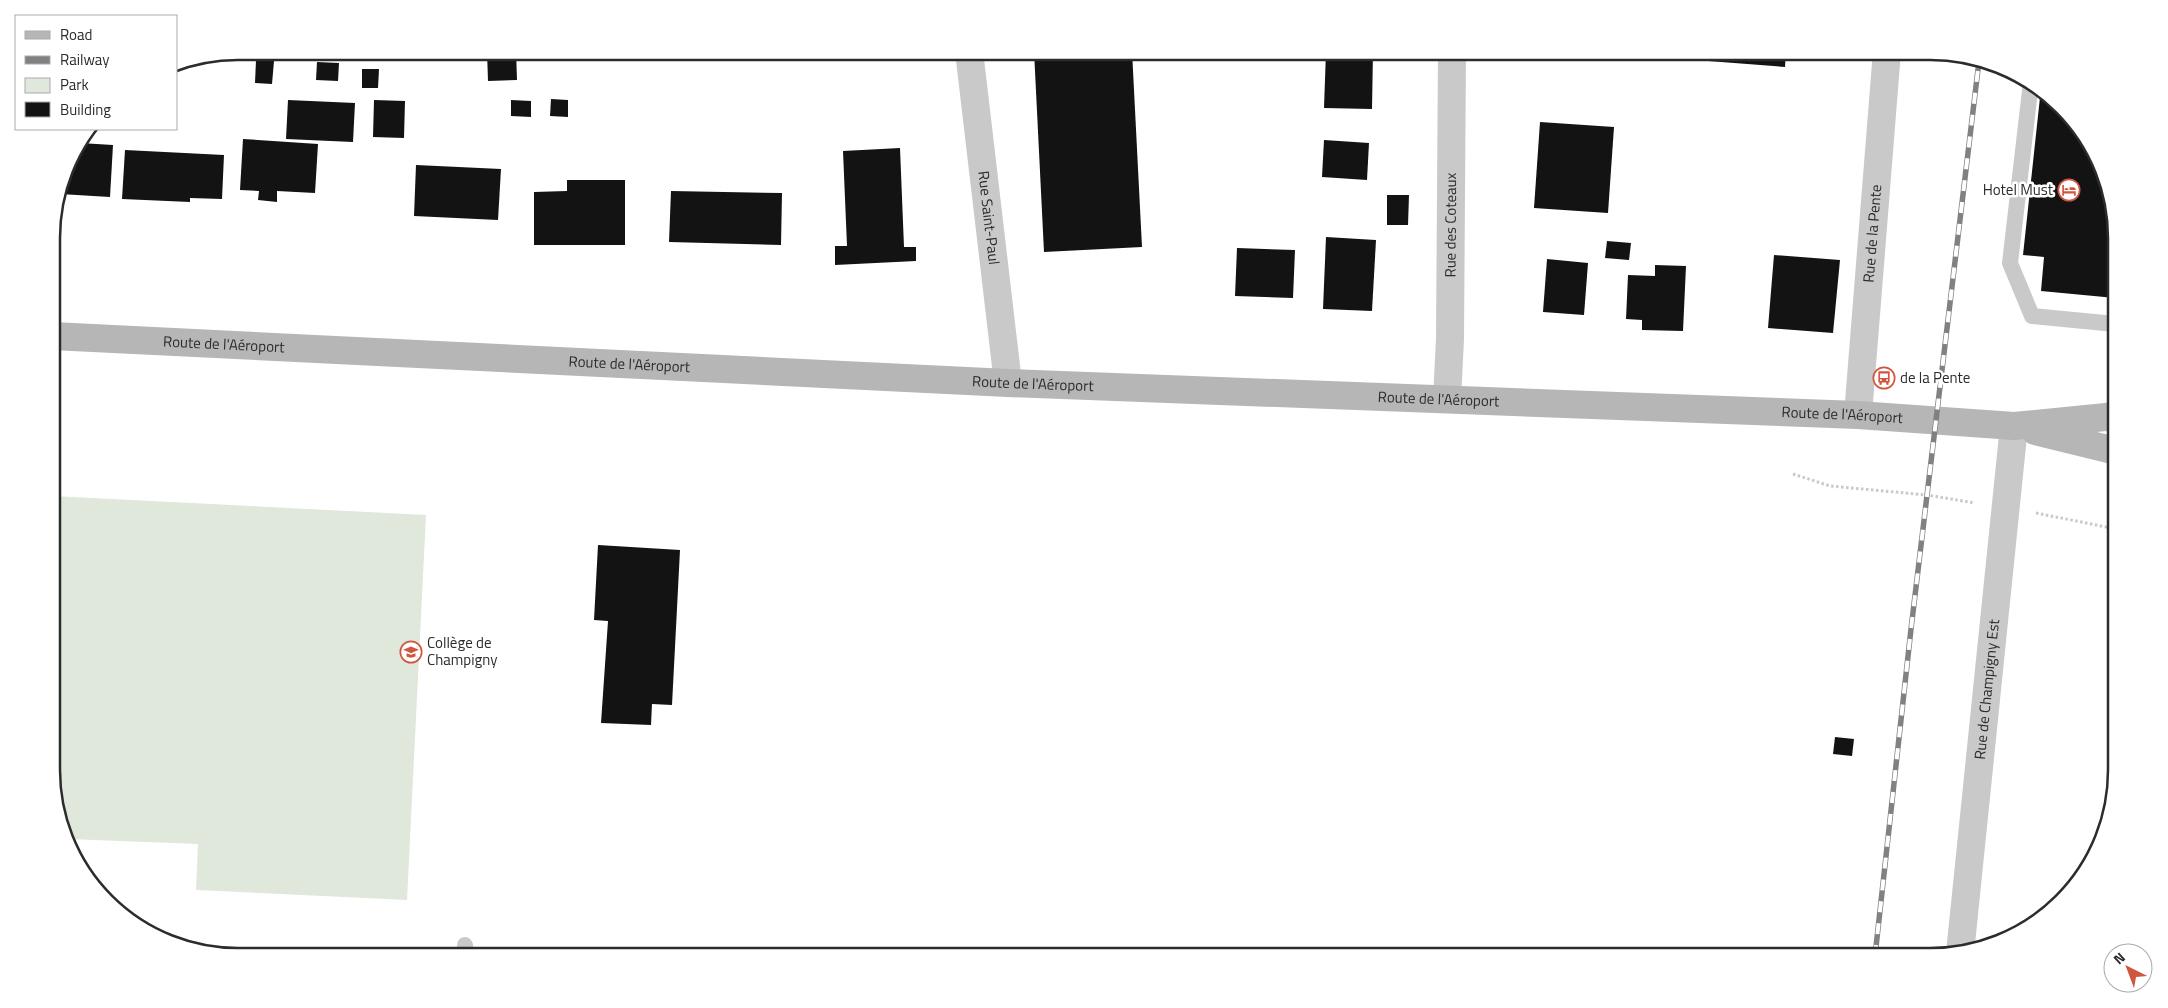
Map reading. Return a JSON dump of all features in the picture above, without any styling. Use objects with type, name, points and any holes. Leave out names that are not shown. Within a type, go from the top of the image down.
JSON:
[{"type":"main road","name":"Route de l'Aéroport","points":[[60,336],[1008,383],[1858,416],[2014,426],[2108,417]]},
{"type":"main road","name":"Route de l'Aéroport","points":[[2014,426],[2108,449]]},
{"type":"street","name":"Rue Saint-Paul","points":[[971,60],[1008,383]]},
{"type":"street","name":"Rue des Coteaux","points":[[1447,399],[1450,339],[1452,60]]},
{"type":"street","name":"Rue de la Pente","points":[[1858,416],[1886,60]]},
{"type":"street","name":"Rue de Champigny Est","points":[[1961,945],[2014,426]]},
{"type":"lane","points":[[2030,91],[2010,263],[2032,316],[2108,323]]},
{"type":"path","points":[[1793,474],[1830,486],[1927,495],[2108,527]]},
{"type":"green space","points":[[60,496],[426,515],[407,900],[196,890],[198,844],[74,839],[69,827],[63,805],[60,782]]},
{"type":"building","points":[[256,60],[274,61],[272,84],[255,83]]},
{"type":"building","points":[[487,60],[516,60],[517,80],[488,81]]},
{"type":"building","points":[[1034,60],[1132,60],[1142,247],[1044,252]]},
{"type":"building","points":[[1326,60],[1373,60],[1372,109],[1324,108]]},
{"type":"building","points":[[1708,60],[1785,60],[1785,67]]},
{"type":"building","points":[[317,62],[339,63],[338,81],[316,80]]},
{"type":"building","points":[[362,69],[379,69],[378,88],[362,88]]},
{"type":"building","name":"Hotel Must","points":[[2040,98],[2071,129],[2090,159],[2099,181],[2105,203],[2108,226],[2108,297],[2041,291],[2044,257],[2023,255]]},
{"type":"building","points":[[551,99],[568,100],[568,117],[550,116]]},
{"type":"building","points":[[288,100],[355,103],[353,142],[286,139]]},
{"type":"building","points":[[374,100],[405,101],[404,138],[373,137]]},
{"type":"building","points":[[511,100],[531,101],[531,117],[511,116]]},
{"type":"building","points":[[1540,122],[1614,127],[1608,213],[1534,208]]},
{"type":"building","points":[[243,139],[318,144],[315,193],[277,191],[277,202],[258,200],[259,191],[240,190]]},
{"type":"building","points":[[1324,140],[1369,143],[1367,180],[1322,177]]},
{"type":"building","points":[[87,143],[113,145],[110,197],[65,194],[78,159]]},
{"type":"building","points":[[900,148],[904,247],[916,247],[916,261],[835,265],[835,246],[847,246],[843,151]]},
{"type":"building","points":[[125,150],[224,155],[222,199],[190,198],[190,202],[122,199]]},
{"type":"building","points":[[416,165],[501,169],[498,220],[414,216]]},
{"type":"building","points":[[567,180],[625,180],[625,245],[534,245],[534,192],[567,191]]},
{"type":"building","points":[[671,191],[782,193],[781,245],[669,242]]},
{"type":"building","points":[[1387,195],[1409,195],[1408,225],[1387,225]]},
{"type":"building","points":[[1326,237],[1376,240],[1372,311],[1323,309]]},
{"type":"building","points":[[1607,241],[1631,243],[1629,260],[1605,258]]},
{"type":"building","points":[[1237,248],[1295,250],[1293,298],[1235,296]]},
{"type":"building","points":[[1774,255],[1840,260],[1833,333],[1768,328]]},
{"type":"building","points":[[1547,259],[1588,263],[1584,315],[1543,312]]},
{"type":"building","points":[[1655,265],[1686,266],[1683,331],[1642,330],[1642,320],[1626,319],[1628,275],[1655,276]]},
{"type":"building","points":[[598,545],[680,550],[672,705],[652,704],[651,725],[601,723],[608,621],[594,620]]},
{"type":"building","points":[[1835,737],[1854,739],[1852,756],[1833,754]]},
{"type":"railway","points":[[1876,948],[1911,629],[1978,67]]},
{"type":"place","name":"Hotel Must","points":[[2069,190]]},
{"type":"place","name":"de la Pente","points":[[1884,378]]},
{"type":"place","name":"Collège de Champigny","points":[[411,652]]}]
